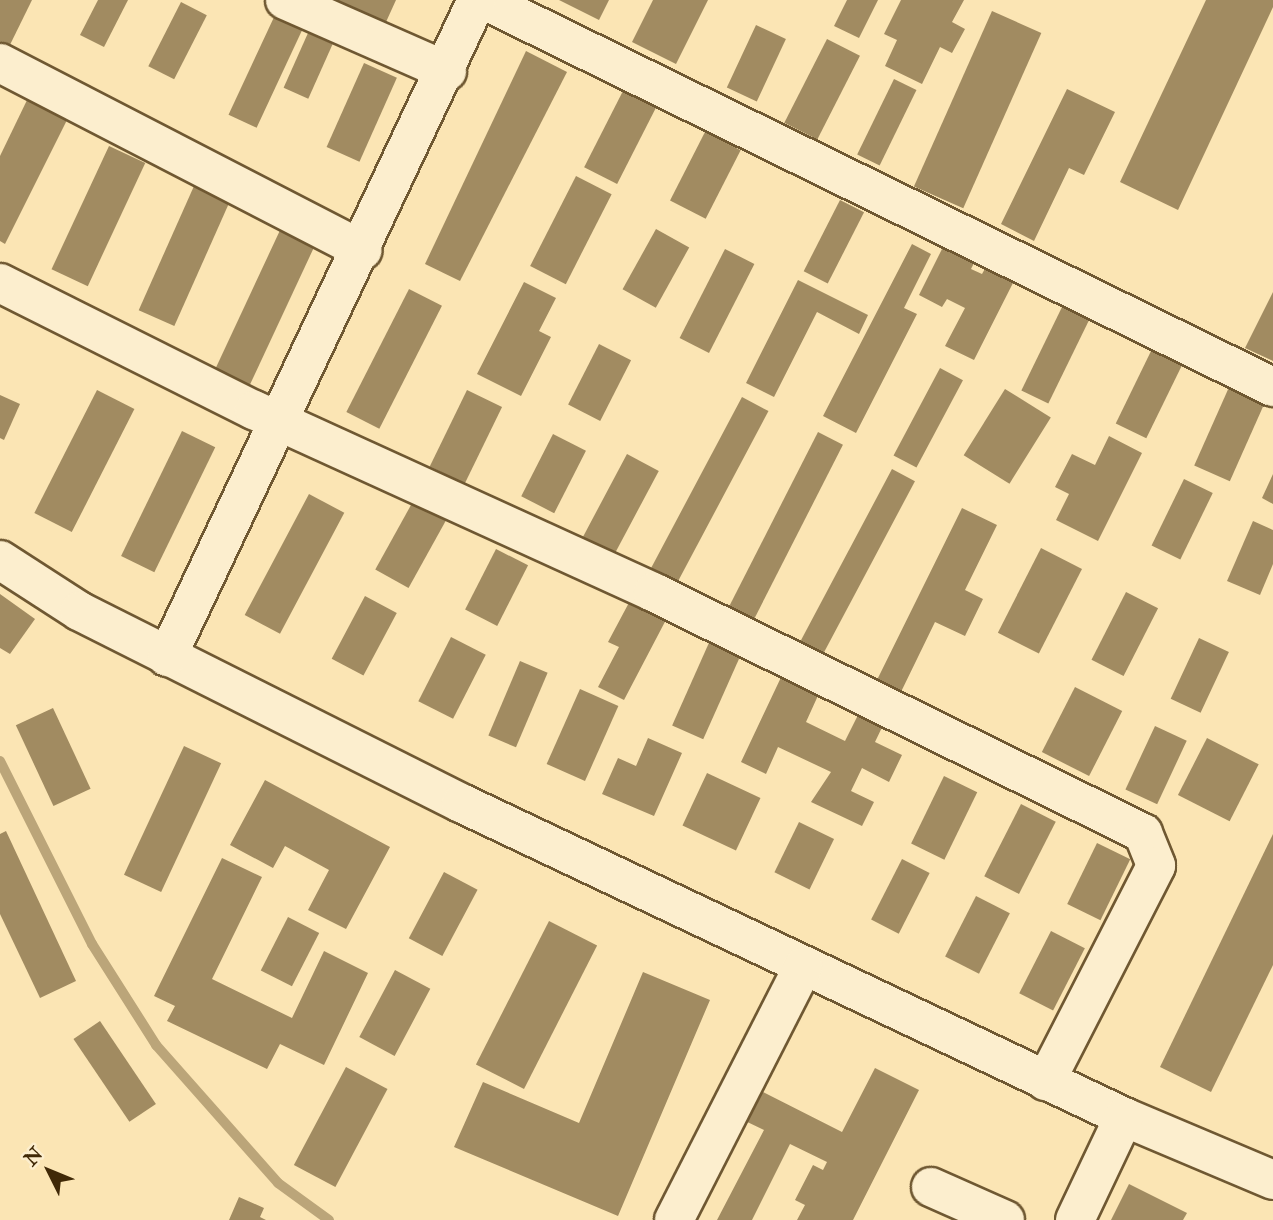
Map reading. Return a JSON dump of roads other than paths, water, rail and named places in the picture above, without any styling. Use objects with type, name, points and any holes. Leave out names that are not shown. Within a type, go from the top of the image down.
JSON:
[{"type":"street","points":[[285,0],[447,71]]},
{"type":"street","points":[[167,657],[363,250],[447,71],[477,0]]},
{"type":"street","points":[[484,0],[1273,387]]},
{"type":"street","points":[[0,63],[363,250]]},
{"type":"street","points":[[0,283],[254,410],[281,418],[666,598],[1143,834],[1156,866],[1046,1081]]},
{"type":"street","points":[[0,561],[79,611],[167,657],[803,967],[1124,1117],[1272,1176]]},
{"type":"street","points":[[674,1220],[803,967]]},
{"type":"street","points":[[1075,1220],[1124,1117]]},
{"type":"street","points":[[931,1186],[1005,1220]]},
{"type":"waterway","points":[[0,761],[92,944],[156,1045],[278,1183],[329,1220]]}]
